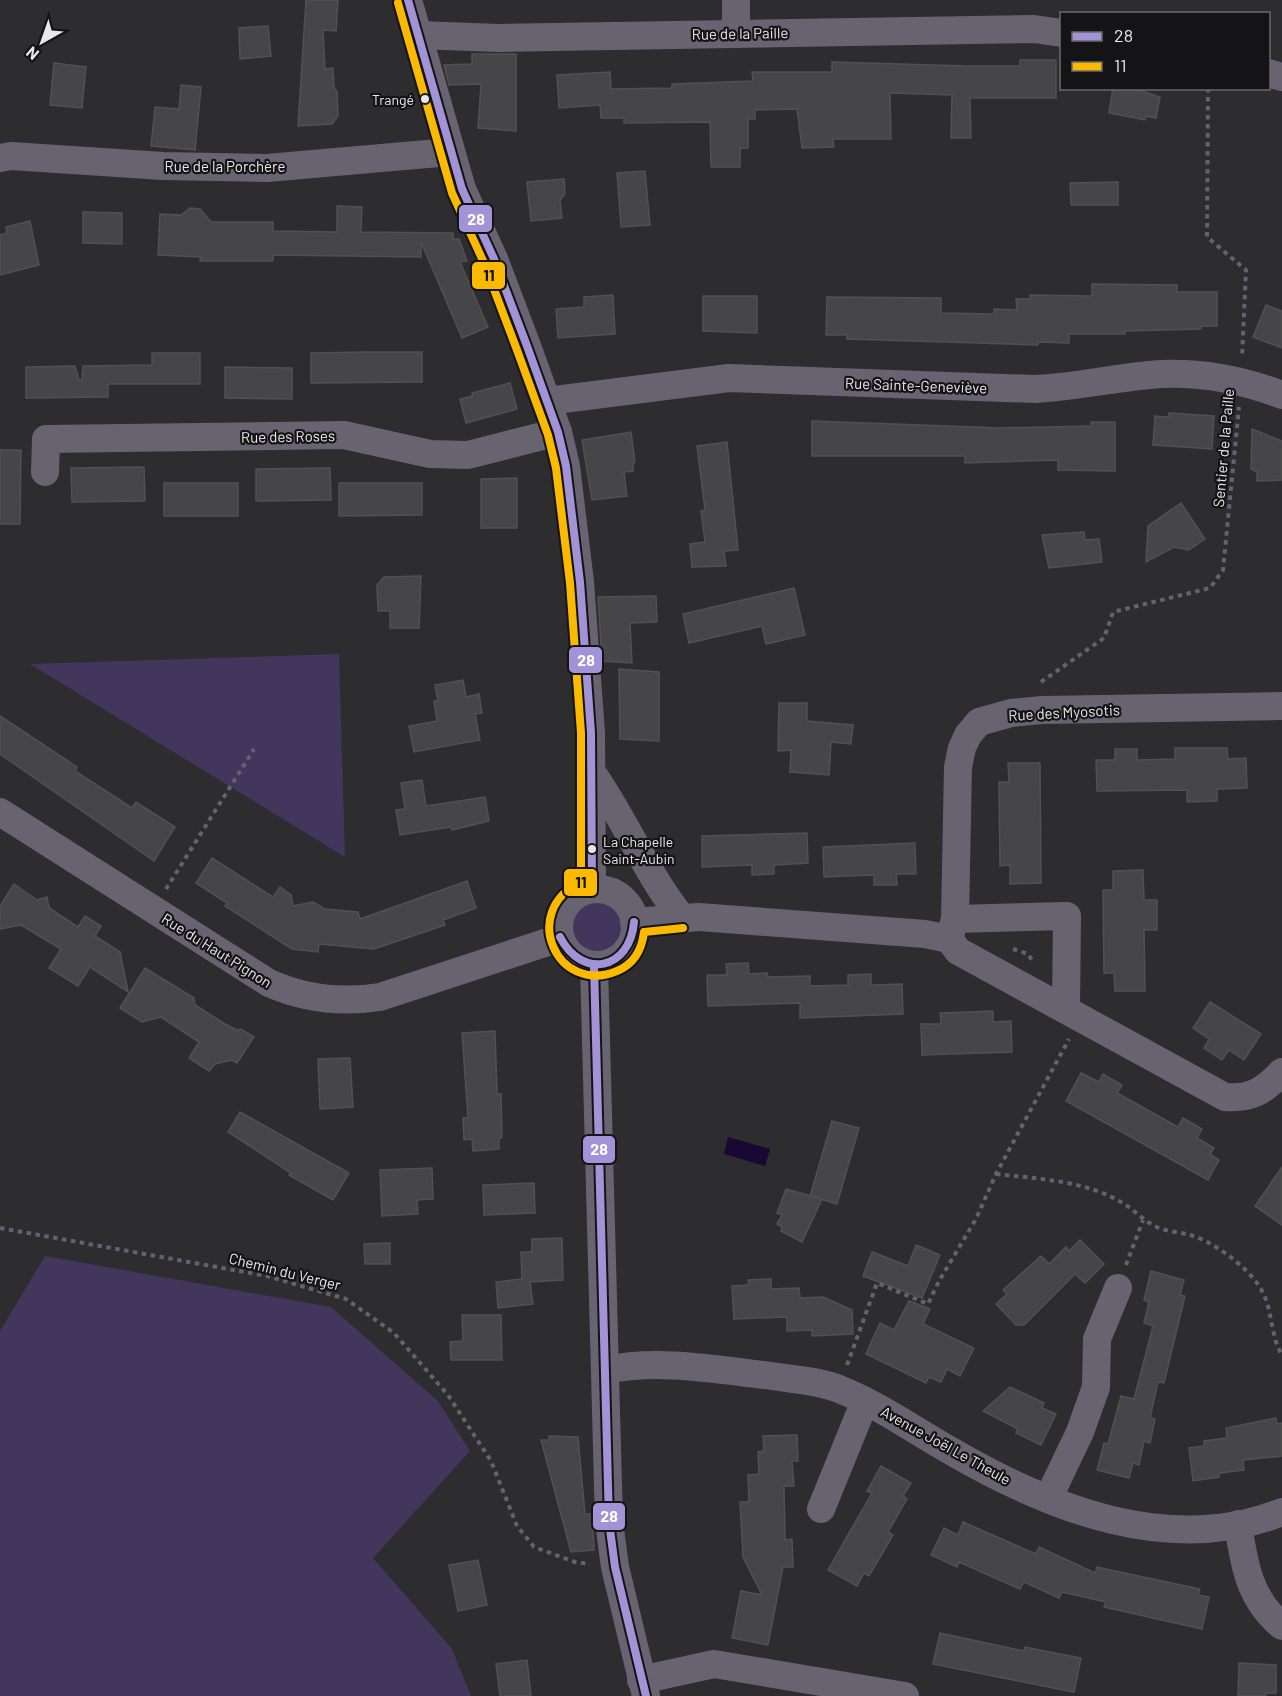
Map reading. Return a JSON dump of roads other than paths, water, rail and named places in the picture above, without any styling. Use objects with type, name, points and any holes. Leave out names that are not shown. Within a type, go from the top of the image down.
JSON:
[{"type":"street","points":[[408,0],[462,189],[494,260],[558,432],[572,501],[579,570],[591,733],[592,889]]},
{"type":"street","points":[[736,0],[736,33]]},
{"type":"street","name":"Rue de la Paille","points":[[417,35],[499,38],[1034,29],[1060,33]]},
{"type":"street","name":"Rue de la Porchère","points":[[0,158],[11,156],[163,166],[267,168],[450,152]]},
{"type":"street","name":"Rue Sainte-Geneviève","points":[[547,401],[729,378],[1035,389],[1068,388],[1160,374],[1211,376],[1241,381],[1282,395]]},
{"type":"street","name":"Rue des Roses","points":[[45,472],[46,439],[344,435],[430,454],[468,456],[558,432]]},
{"type":"street","name":"Rue des Myosotis","points":[[952,929],[958,767],[962,748],[968,735],[979,722],[1011,712],[1042,710],[1282,706]]},
{"type":"street","points":[[591,771],[609,798],[658,887],[682,918]]},
{"type":"street","name":"Rue du Haut Pignon","points":[[0,812],[269,983],[291,993],[354,1001],[380,996],[560,938]]},
{"type":"street","points":[[592,889],[606,890],[619,896],[629,906],[634,922],[633,939],[625,953],[610,963],[594,966],[572,957],[560,938],[558,922],[564,906],[575,895],[592,889]]},
{"type":"street","points":[[634,922],[699,917],[925,934],[1067,916],[1074,1014]]},
{"type":"street","points":[[952,929],[958,951],[1225,1097],[1242,1098],[1256,1095],[1282,1072]]},
{"type":"street","points":[[594,966],[609,1522],[615,1567],[643,1688],[714,1664],[905,1696]]},
{"type":"street","points":[[1048,1499],[1080,1432],[1096,1387],[1096,1339],[1118,1288]]},
{"type":"street","name":"Avenue Joël Le Theule","points":[[606,1370],[628,1365],[699,1367],[815,1382],[865,1401],[952,1452],[1048,1499],[1132,1525],[1169,1531],[1238,1524],[1282,1512]]},
{"type":"street","points":[[821,1509],[865,1401]]},
{"type":"street","points":[[1238,1524],[1249,1584],[1261,1605],[1282,1626]]},
{"type":"place","name":"Trangé","points":[[425,99]]},
{"type":"place","name":"La Chapelle Saint-Aubin","points":[[592,849]]}]
